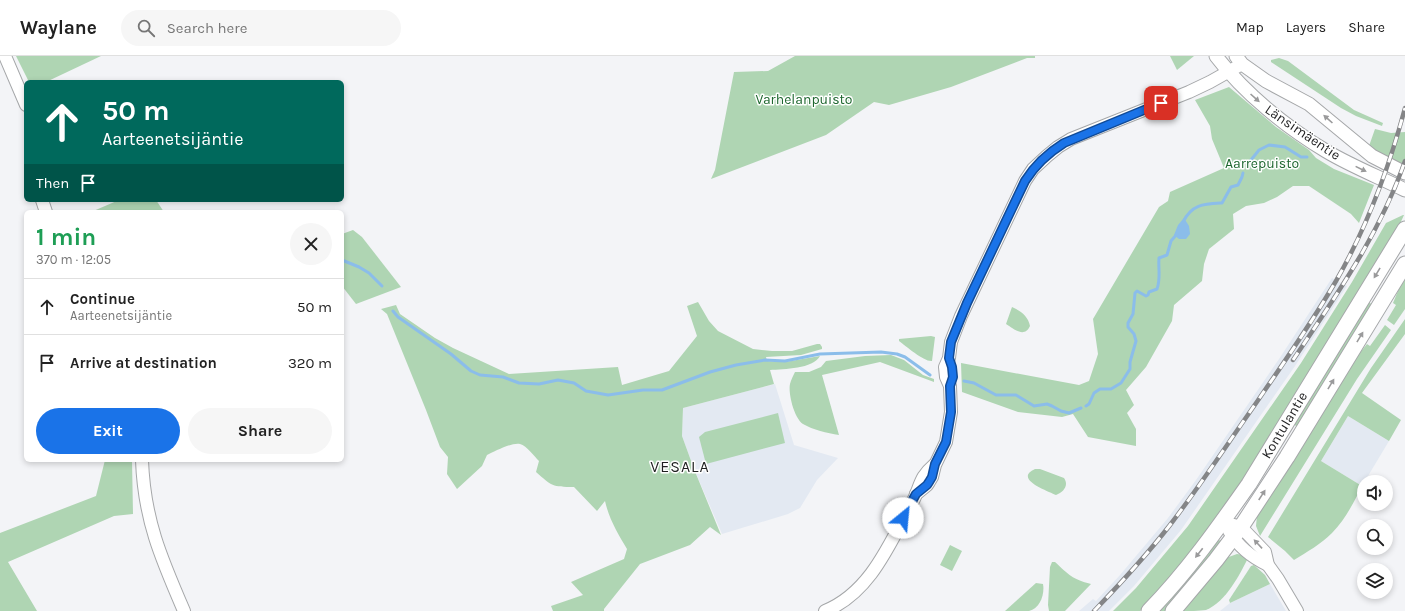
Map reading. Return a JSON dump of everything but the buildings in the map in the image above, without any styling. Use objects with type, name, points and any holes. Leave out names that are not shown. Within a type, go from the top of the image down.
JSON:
[{"type":"main road","name":"Länsimäentie","points":[[1216,56],[1228,72],[1262,104],[1318,146],[1405,190]]},
{"type":"main road","name":"Länsimäentie","points":[[1239,60],[1273,85],[1309,104],[1372,156],[1405,173]]},
{"type":"main road","name":"Kontulantie","points":[[1149,611],[1183,573],[1223,522],[1249,484],[1405,229]]},
{"type":"main road","name":"Kontulantie","points":[[1173,611],[1197,585],[1237,533],[1287,457],[1405,264]]},
{"type":"street","points":[[5,56],[24,99]]},
{"type":"street","points":[[824,611],[844,600],[859,588],[869,577],[877,566],[916,494],[922,478],[935,464],[942,452],[946,442],[951,412],[950,386],[953,377],[949,358],[954,333],[993,246],[1025,181],[1038,163],[1071,139],[1189,92],[1210,82],[1228,72],[1239,60]]},
{"type":"street","points":[[142,462],[144,494],[154,536],[163,563],[184,611]]},
{"type":"street","points":[[1223,522],[1265,552],[1268,566],[1278,579],[1297,611]]},
{"type":"shaded area","points":[[1332,278],[1347,286],[1295,366],[1181,530],[1134,586],[1109,611],[1079,611],[1093,599],[1096,601],[1168,518],[1196,480],[1279,359]]},
{"type":"shaded area","points":[[775,384],[794,445],[838,458],[817,480],[800,508],[788,514],[722,534],[694,469],[682,436],[683,408]]},
{"type":"shaded area","points":[[1348,416],[1389,441],[1369,475],[1357,475],[1357,483],[1321,461]]},
{"type":"shaded area","points":[[1270,584],[1286,611],[1220,611],[1230,603]]},
{"type":"green space","points":[[16,56],[101,56],[50,80],[28,80]]},
{"type":"green space","name":"Varhelanpuisto","points":[[795,56],[1035,56],[1035,58],[1027,58],[951,87],[889,105],[874,102],[826,135],[711,179],[715,170],[734,72],[768,71]]},
{"type":"green space","points":[[1170,56],[1194,56],[1177,70]]},
{"type":"green space","points":[[1279,58],[1288,61],[1354,110],[1383,123],[1382,126],[1356,116],[1341,108],[1271,62],[1271,60]]},
{"type":"green space","name":"Aarrepuisto","points":[[1229,87],[1276,127],[1309,150],[1316,158],[1334,169],[1374,185],[1359,223],[1351,214],[1309,186],[1293,186],[1277,197],[1264,203],[1246,206],[1233,214],[1234,229],[1209,249],[1204,264],[1202,281],[1174,305],[1172,321],[1146,367],[1126,390],[1134,405],[1127,413],[1136,429],[1136,446],[1088,437],[1073,414],[1062,417],[1018,412],[962,392],[961,363],[1079,385],[1089,381],[1098,354],[1093,319],[1159,207],[1168,201],[1170,192],[1224,168],[1212,139],[1210,126],[1195,100]]},
{"type":"green space","points":[[1375,129],[1391,133],[1405,132],[1405,169],[1378,157],[1369,146]]},
{"type":"green space","points":[[114,202],[157,202],[163,210],[96,210]]},
{"type":"green space","points":[[1403,215],[1399,226],[1287,411],[1214,524],[1159,591],[1140,611],[1113,611],[1136,588],[1188,526],[1301,363],[1352,282],[1386,223]]},
{"type":"green space","points":[[353,230],[362,237],[401,287],[356,304],[344,289],[344,233]]},
{"type":"green space","points":[[1405,274],[1405,309],[1394,325],[1387,320],[1396,305],[1393,303]]},
{"type":"green space","points":[[698,302],[709,321],[718,331],[753,349],[792,351],[817,344],[820,344],[822,347],[822,349],[801,355],[766,357],[767,361],[785,362],[820,356],[811,364],[798,368],[770,370],[774,384],[683,408],[682,436],[721,535],[710,527],[690,545],[640,564],[604,609],[604,611],[553,611],[551,606],[583,595],[571,582],[624,559],[627,549],[611,520],[605,501],[597,511],[574,487],[561,487],[549,483],[536,472],[539,461],[528,449],[520,444],[508,446],[487,455],[482,466],[457,489],[447,474],[448,457],[440,447],[387,314],[381,309],[396,305],[400,314],[435,338],[509,374],[618,367],[622,385],[669,371],[697,336],[687,306]]},
{"type":"green space","points":[[1367,302],[1372,304],[1367,314],[1298,427],[1293,424]]},
{"type":"green space","points":[[1012,307],[1021,312],[1028,319],[1030,326],[1025,332],[1015,330],[1006,324]]},
{"type":"green space","points":[[1405,319],[1405,334],[1362,393],[1401,420],[1389,441],[1348,416],[1321,461],[1357,483],[1357,496],[1349,511],[1337,528],[1319,544],[1294,560],[1268,537],[1371,368]]},
{"type":"green space","points":[[1385,325],[1391,330],[1357,379],[1260,536],[1256,526],[1257,515],[1358,355],[1367,344],[1370,346]]},
{"type":"green space","points":[[931,336],[935,337],[932,361],[924,359],[899,341],[899,339]]},
{"type":"green space","points":[[891,355],[904,360],[923,375],[934,379],[934,382],[880,362],[822,375],[839,435],[816,430],[800,421],[794,411],[790,393],[790,384],[795,372],[809,372],[821,367],[826,361],[865,356]]},
{"type":"green space","points":[[778,413],[785,443],[706,464],[699,437],[705,432]]},
{"type":"green space","points":[[104,462],[132,462],[133,514],[114,516],[8,562],[37,611],[0,611],[0,533],[96,496]]},
{"type":"green space","points":[[1035,469],[1040,469],[1064,478],[1066,483],[1065,488],[1056,495],[1040,488],[1030,481],[1028,477],[1029,473]]},
{"type":"green space","points":[[1224,539],[1166,611],[1157,611],[1217,541]]},
{"type":"green space","points":[[950,545],[962,551],[952,571],[940,565]]},
{"type":"green space","points":[[1237,554],[1249,556],[1232,587],[1220,601],[1206,610],[1181,611],[1226,558]]},
{"type":"green space","points":[[1052,562],[1055,562],[1075,578],[1091,584],[1065,611],[1049,611],[1050,567]]},
{"type":"green space","points":[[1254,565],[1265,575],[1270,584],[1230,603],[1229,600],[1251,566]]},
{"type":"green space","points":[[1036,583],[1043,584],[1043,592],[1039,604],[1033,610],[1005,611]]},
{"type":"water","points":[[1184,218],[1189,226],[1190,234],[1186,239],[1179,239],[1174,235],[1178,225]]},
{"type":"waterway","points":[[1251,160],[1259,150],[1269,145],[1285,147],[1301,157],[1307,157]]},
{"type":"waterway","points":[[1183,222],[1190,212],[1199,206],[1222,203],[1231,187],[1238,185],[1243,173]]},
{"type":"waterway","points":[[1086,406],[1089,404],[1094,393],[1100,389],[1111,389],[1121,383],[1130,369],[1130,362],[1136,341],[1134,334],[1128,327],[1128,323],[1133,314],[1135,293],[1137,291],[1146,296],[1149,292],[1157,289],[1159,277],[1159,258],[1167,255],[1171,241],[1177,234]]},
{"type":"waterway","points":[[344,261],[369,273],[382,286]]},
{"type":"waterway","points":[[393,311],[398,317],[451,354],[471,371],[480,375],[503,377],[519,383],[539,384],[558,380],[574,383],[586,391],[608,395],[643,390],[662,390],[710,372],[736,365],[765,360],[785,361],[820,354],[881,352],[897,354],[905,357],[930,375]]},
{"type":"waterway","points":[[964,381],[974,383],[996,395],[1016,395],[1034,406],[1047,404],[1069,413],[1081,408]]},
{"type":"railway","points":[[1094,611],[1142,559],[1180,512],[1280,368],[1325,299],[1358,240],[1392,153],[1405,108]]},
{"type":"railway","points":[[1293,360],[1340,289],[1370,239],[1395,188],[1405,161]]},
{"type":"district","name":"VESALA","points":[[680,466]]},
{"type":"route","points":[[903,518],[916,494],[927,485],[932,477],[935,464],[946,442],[951,412],[950,386],[953,377],[949,358],[954,333],[993,246],[1025,181],[1038,163],[1064,143],[1161,103]]}]
